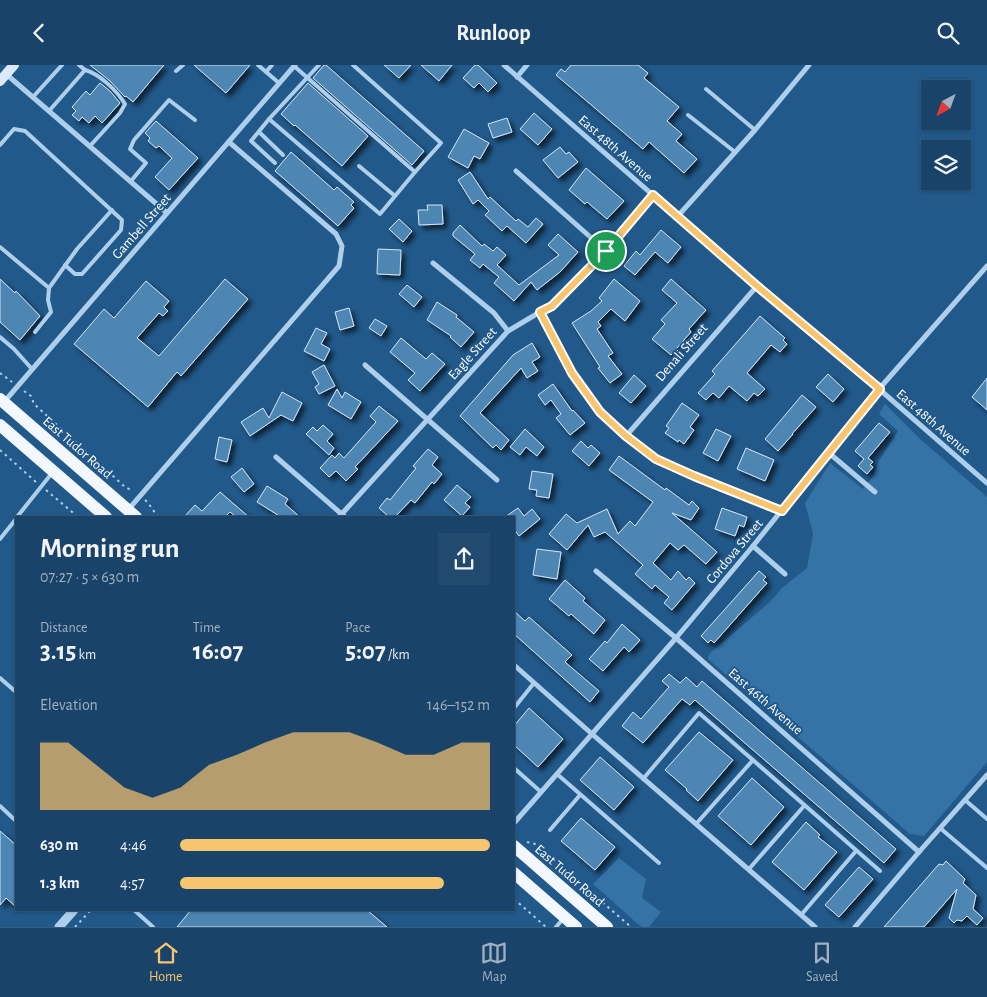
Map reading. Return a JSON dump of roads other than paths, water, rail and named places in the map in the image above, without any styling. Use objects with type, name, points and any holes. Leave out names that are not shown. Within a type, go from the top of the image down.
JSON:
[{"type":"main road","points":[[2,75],[14,65]]},
{"type":"main road","name":"East Tudor Road","points":[[2,400],[132,514]]},
{"type":"main road","points":[[0,425],[105,516]]},
{"type":"main road","name":"East Tudor Road","points":[[519,844],[607,927]]},
{"type":"main road","points":[[515,874],[576,927]]},
{"type":"main road","points":[[565,917],[580,915],[595,927]]},
{"type":"street","name":"Gambell Street","points":[[2,400],[18,386],[294,65]]},
{"type":"street","name":"East 48th Avenue","points":[[504,65],[677,217],[880,389],[987,483]]},
{"type":"street","points":[[517,77],[527,65]]},
{"type":"street","points":[[677,217],[755,130],[808,65]]},
{"type":"street","points":[[2,75],[50,111],[167,213]]},
{"type":"street","points":[[132,514],[140,496],[339,266],[342,246],[336,234],[229,142]]},
{"type":"street","points":[[516,171],[606,251]]},
{"type":"street","name":"Eagle Street","points":[[342,516],[427,419],[508,331],[552,306],[606,251],[653,195]]},
{"type":"street","points":[[433,263],[494,313],[508,331]]},
{"type":"street","name":"Cordova Street","points":[[515,822],[676,638],[782,511],[880,389],[987,266]]},
{"type":"street","name":"Denali Street","points":[[626,436],[757,286]]},
{"type":"street","points":[[540,312],[572,373],[600,412],[626,436],[656,459],[782,511]]},
{"type":"street","points":[[365,365],[498,480]]},
{"type":"street","points":[[829,453],[875,492]]},
{"type":"street","points":[[276,457],[342,516]]},
{"type":"street","points":[[753,546],[785,574]]},
{"type":"street","name":"East 46th Avenue","points":[[596,571],[676,638],[919,852]]},
{"type":"street","points":[[515,666],[815,927]]},
{"type":"street","points":[[855,927],[987,775]]},
{"type":"street","points":[[59,927],[73,911]]},
{"type":"lane","points":[[33,97],[62,65]]},
{"type":"lane","points":[[79,65],[85,70],[99,75],[125,104],[120,113],[90,146]]},
{"type":"lane","points":[[176,71],[184,65]]},
{"type":"lane","points":[[258,65],[279,83]]},
{"type":"lane","points":[[266,72],[272,65]]},
{"type":"lane","points":[[294,65],[415,172]]},
{"type":"lane","points":[[275,163],[251,141],[319,65]]},
{"type":"lane","points":[[269,119],[380,214],[441,143],[353,65]]},
{"type":"lane","points":[[50,111],[85,70]]},
{"type":"lane","points":[[706,89],[755,130]]},
{"type":"lane","points":[[131,181],[146,163],[130,149],[134,139],[169,100],[195,120]]},
{"type":"lane","points":[[688,115],[735,153]]},
{"type":"lane","points":[[0,145],[14,129],[25,131],[122,219],[121,230],[82,274],[75,274],[65,265]]},
{"type":"lane","points":[[258,132],[283,155]]},
{"type":"lane","points":[[359,166],[395,197]]},
{"type":"lane","points":[[35,332],[51,312],[48,300],[49,288],[77,249],[112,210]]},
{"type":"lane","points":[[0,247],[49,288]]},
{"type":"lane","points":[[0,337],[32,369]]},
{"type":"lane","points":[[19,516],[54,471]]},
{"type":"lane","points":[[0,539],[15,520]]},
{"type":"lane","points":[[0,678],[15,691]]},
{"type":"lane","points":[[515,707],[534,683]]},
{"type":"lane","points":[[643,779],[699,713],[880,871]]},
{"type":"lane","points":[[696,824],[753,760]]},
{"type":"lane","points":[[515,769],[541,792]]},
{"type":"lane","points":[[556,774],[659,863]]},
{"type":"lane","points":[[550,830],[580,795]]},
{"type":"lane","points":[[965,800],[987,819]]},
{"type":"lane","points":[[0,806],[15,820]]},
{"type":"lane","points":[[749,869],[804,806]]},
{"type":"lane","points":[[940,827],[987,868]]},
{"type":"lane","points":[[801,915],[856,851]]},
{"type":"lane","points":[[135,911],[153,927]]},
{"type":"lane","points":[[556,927],[565,917]]}]
